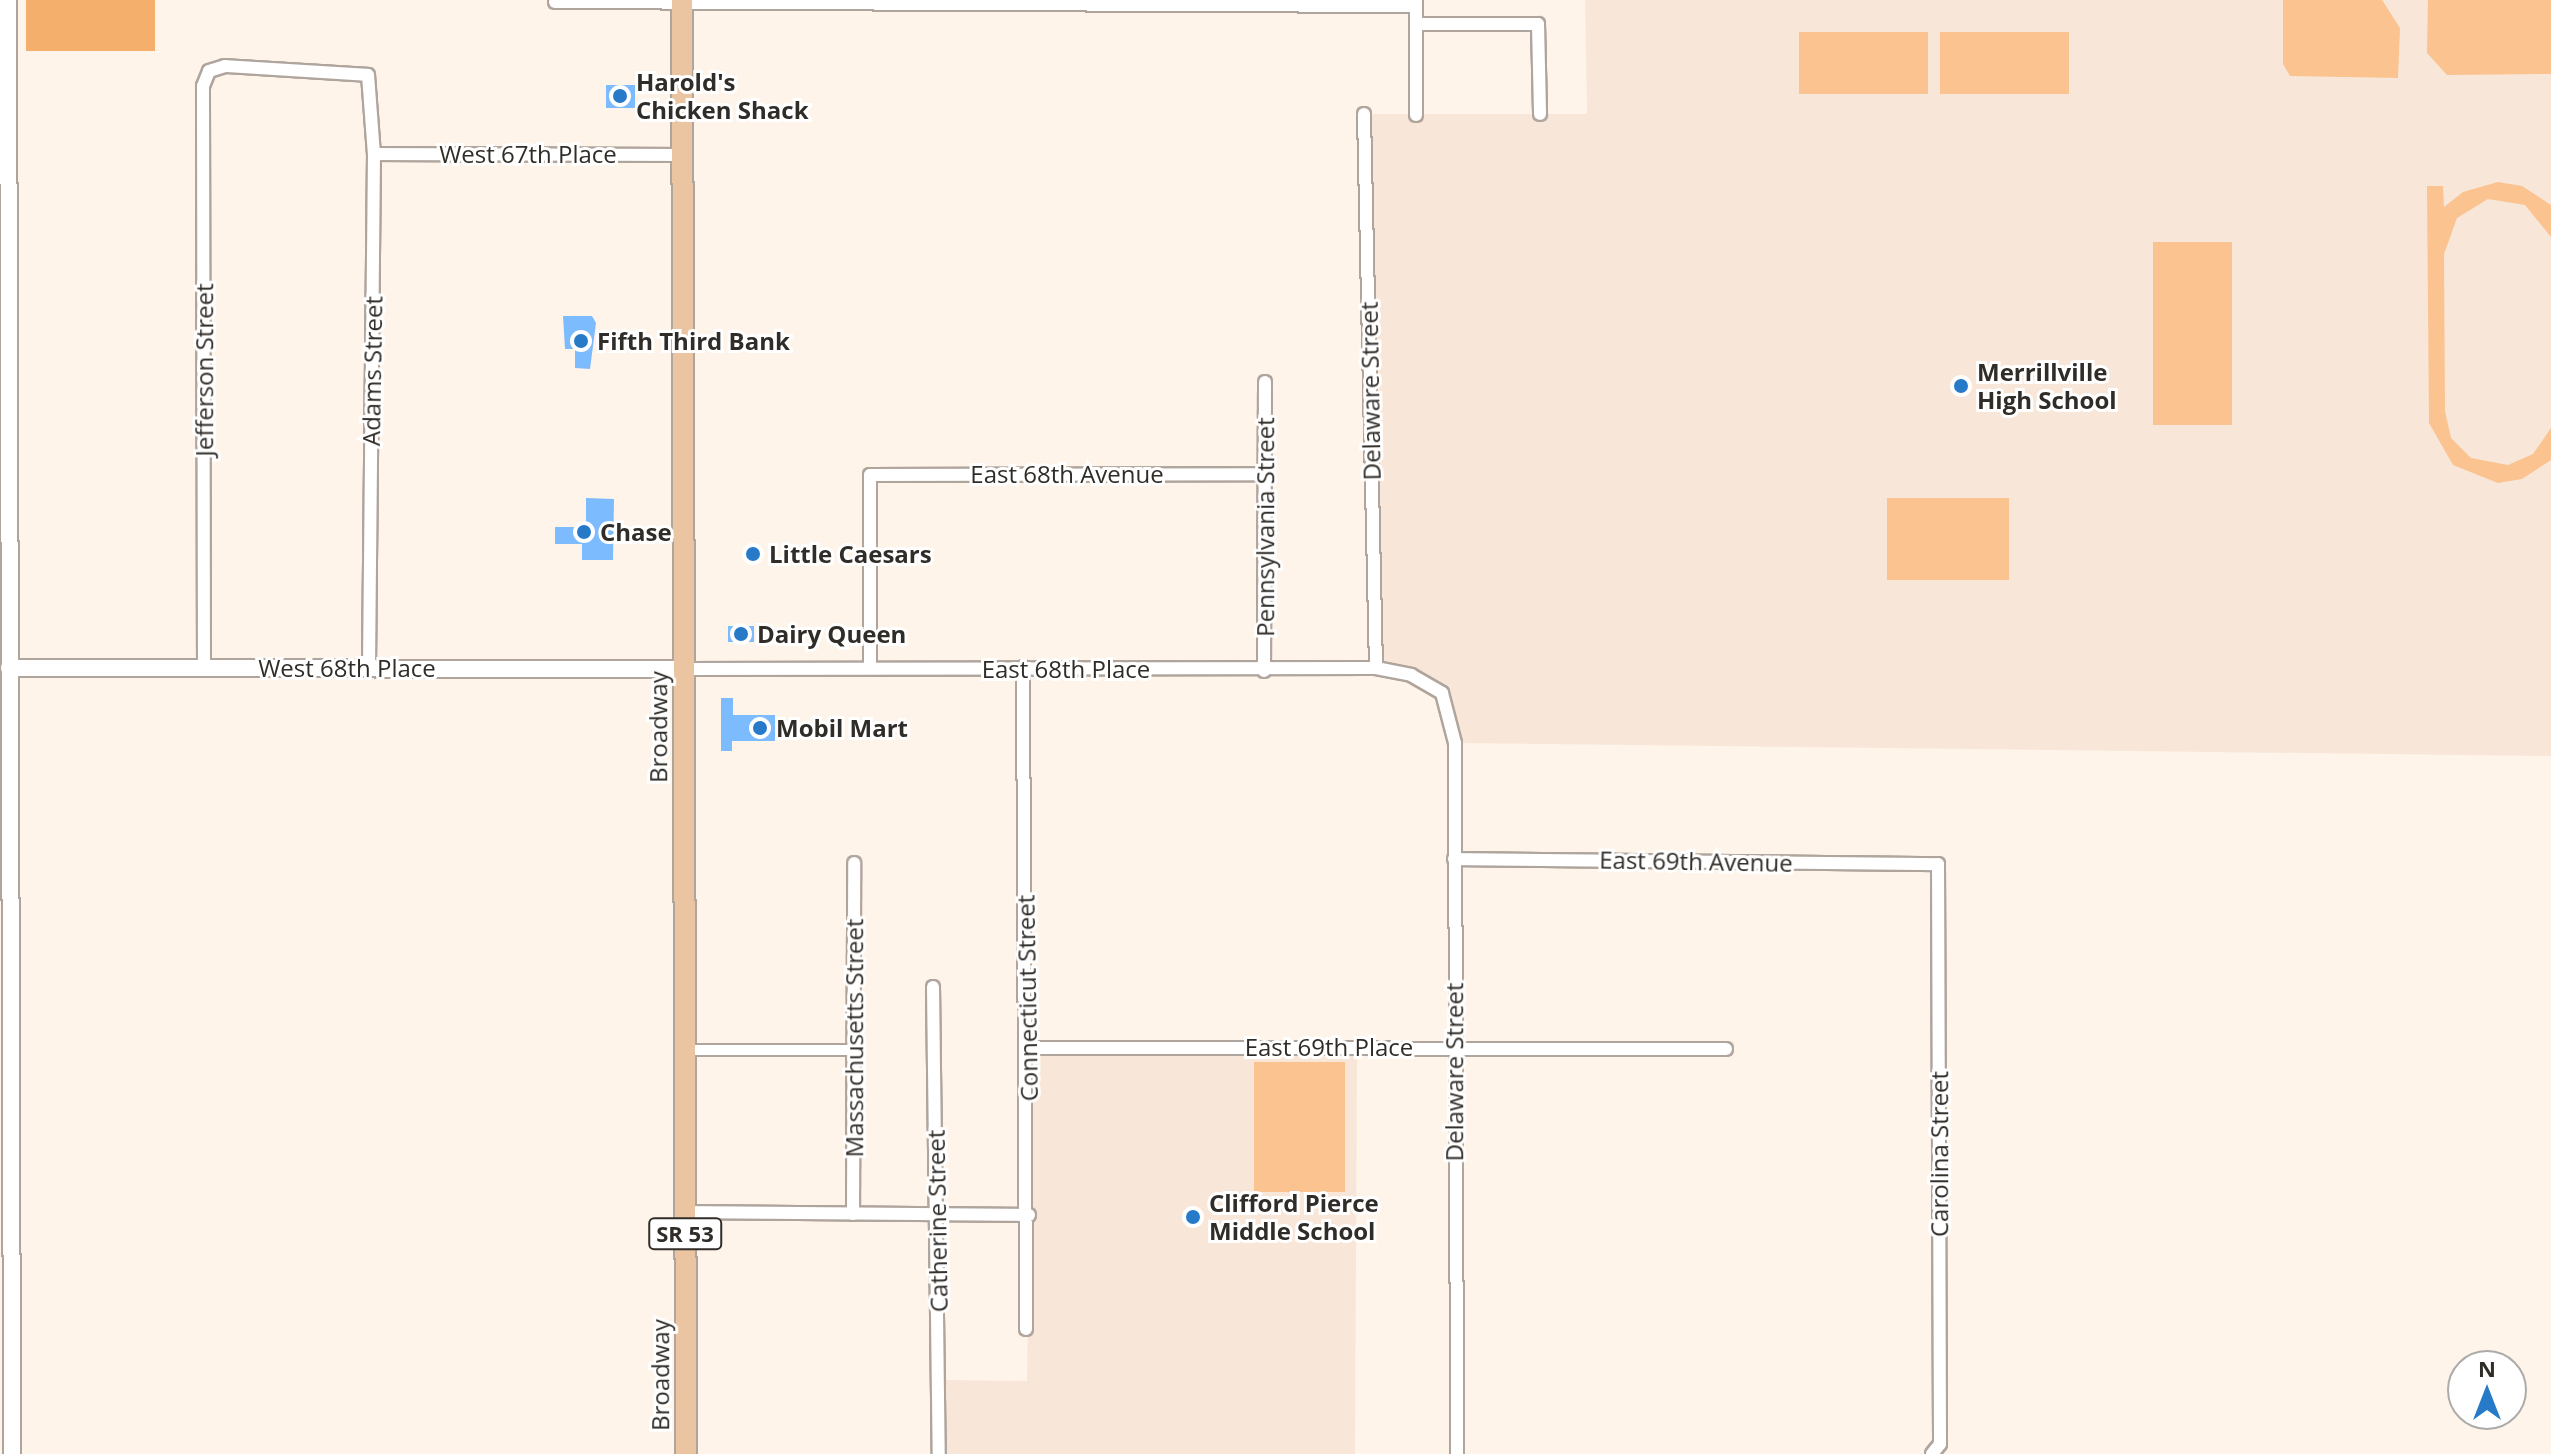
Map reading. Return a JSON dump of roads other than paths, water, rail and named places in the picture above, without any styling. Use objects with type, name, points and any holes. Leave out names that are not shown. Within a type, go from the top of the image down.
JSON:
[{"type":"main road","name":"Broadway","points":[[682,3],[686,1454]]},
{"type":"street","points":[[8,0],[2,319],[9,668],[4,1140],[12,1454]]},
{"type":"street","points":[[555,2],[1416,3],[1416,115]]},
{"type":"street","points":[[1416,24],[1538,24],[1540,114]]},
{"type":"street","name":"Adams Street","points":[[209,71],[225,66],[368,75],[374,154],[369,667]]},
{"type":"street","name":"Jefferson Street","points":[[204,669],[203,86],[209,71]]},
{"type":"street","name":"Delaware Street","points":[[1364,114],[1376,668]]},
{"type":"street","name":"West 67th Place","points":[[374,154],[682,155]]},
{"type":"street","name":"Pennsylvania Street","points":[[1264,671],[1265,382]]},
{"type":"street","name":"East 68th Avenue","points":[[870,668],[870,475],[1263,474]]},
{"type":"street","name":"East 68th Place","points":[[684,669],[1023,667],[1264,671],[1376,668],[1411,675],[1442,693]]},
{"type":"street","name":"Connecticut Street","points":[[1023,667],[1029,1215],[1026,1329]]},
{"type":"street","name":"West 68th Place","points":[[9,668],[684,669]]},
{"type":"street","name":"Delaware Street","points":[[1442,693],[1455,743],[1457,1454]]},
{"type":"street","name":"East 69th Avenue","points":[[1454,859],[1938,864]]},
{"type":"street","name":"Massachusetts Street","points":[[853,1214],[856,1050],[854,863]]},
{"type":"street","name":"Carolina Street","points":[[1936,1449],[1938,864]]},
{"type":"street","name":"Catherine Street","points":[[933,987],[939,1454]]},
{"type":"street","name":"East 69th Place","points":[[1028,1048],[1454,1046],[1726,1049]]},
{"type":"street","points":[[685,1050],[856,1050]]},
{"type":"street","points":[[685,1212],[1029,1215]]},
{"type":"place","name":"Harold's Chicken Shack","points":[[620,96]]},
{"type":"place","name":"Fifth Third Bank","points":[[581,341]]},
{"type":"place","name":"Merrillville High School","points":[[1961,386]]},
{"type":"place","name":"Chase","points":[[584,532]]},
{"type":"place","name":"Little Caesars","points":[[753,554]]},
{"type":"place","name":"Dairy Queen","points":[[741,634]]},
{"type":"place","name":"Mobil Mart","points":[[760,728]]},
{"type":"place","name":"Clifford Pierce Middle School","points":[[1193,1217]]}]
